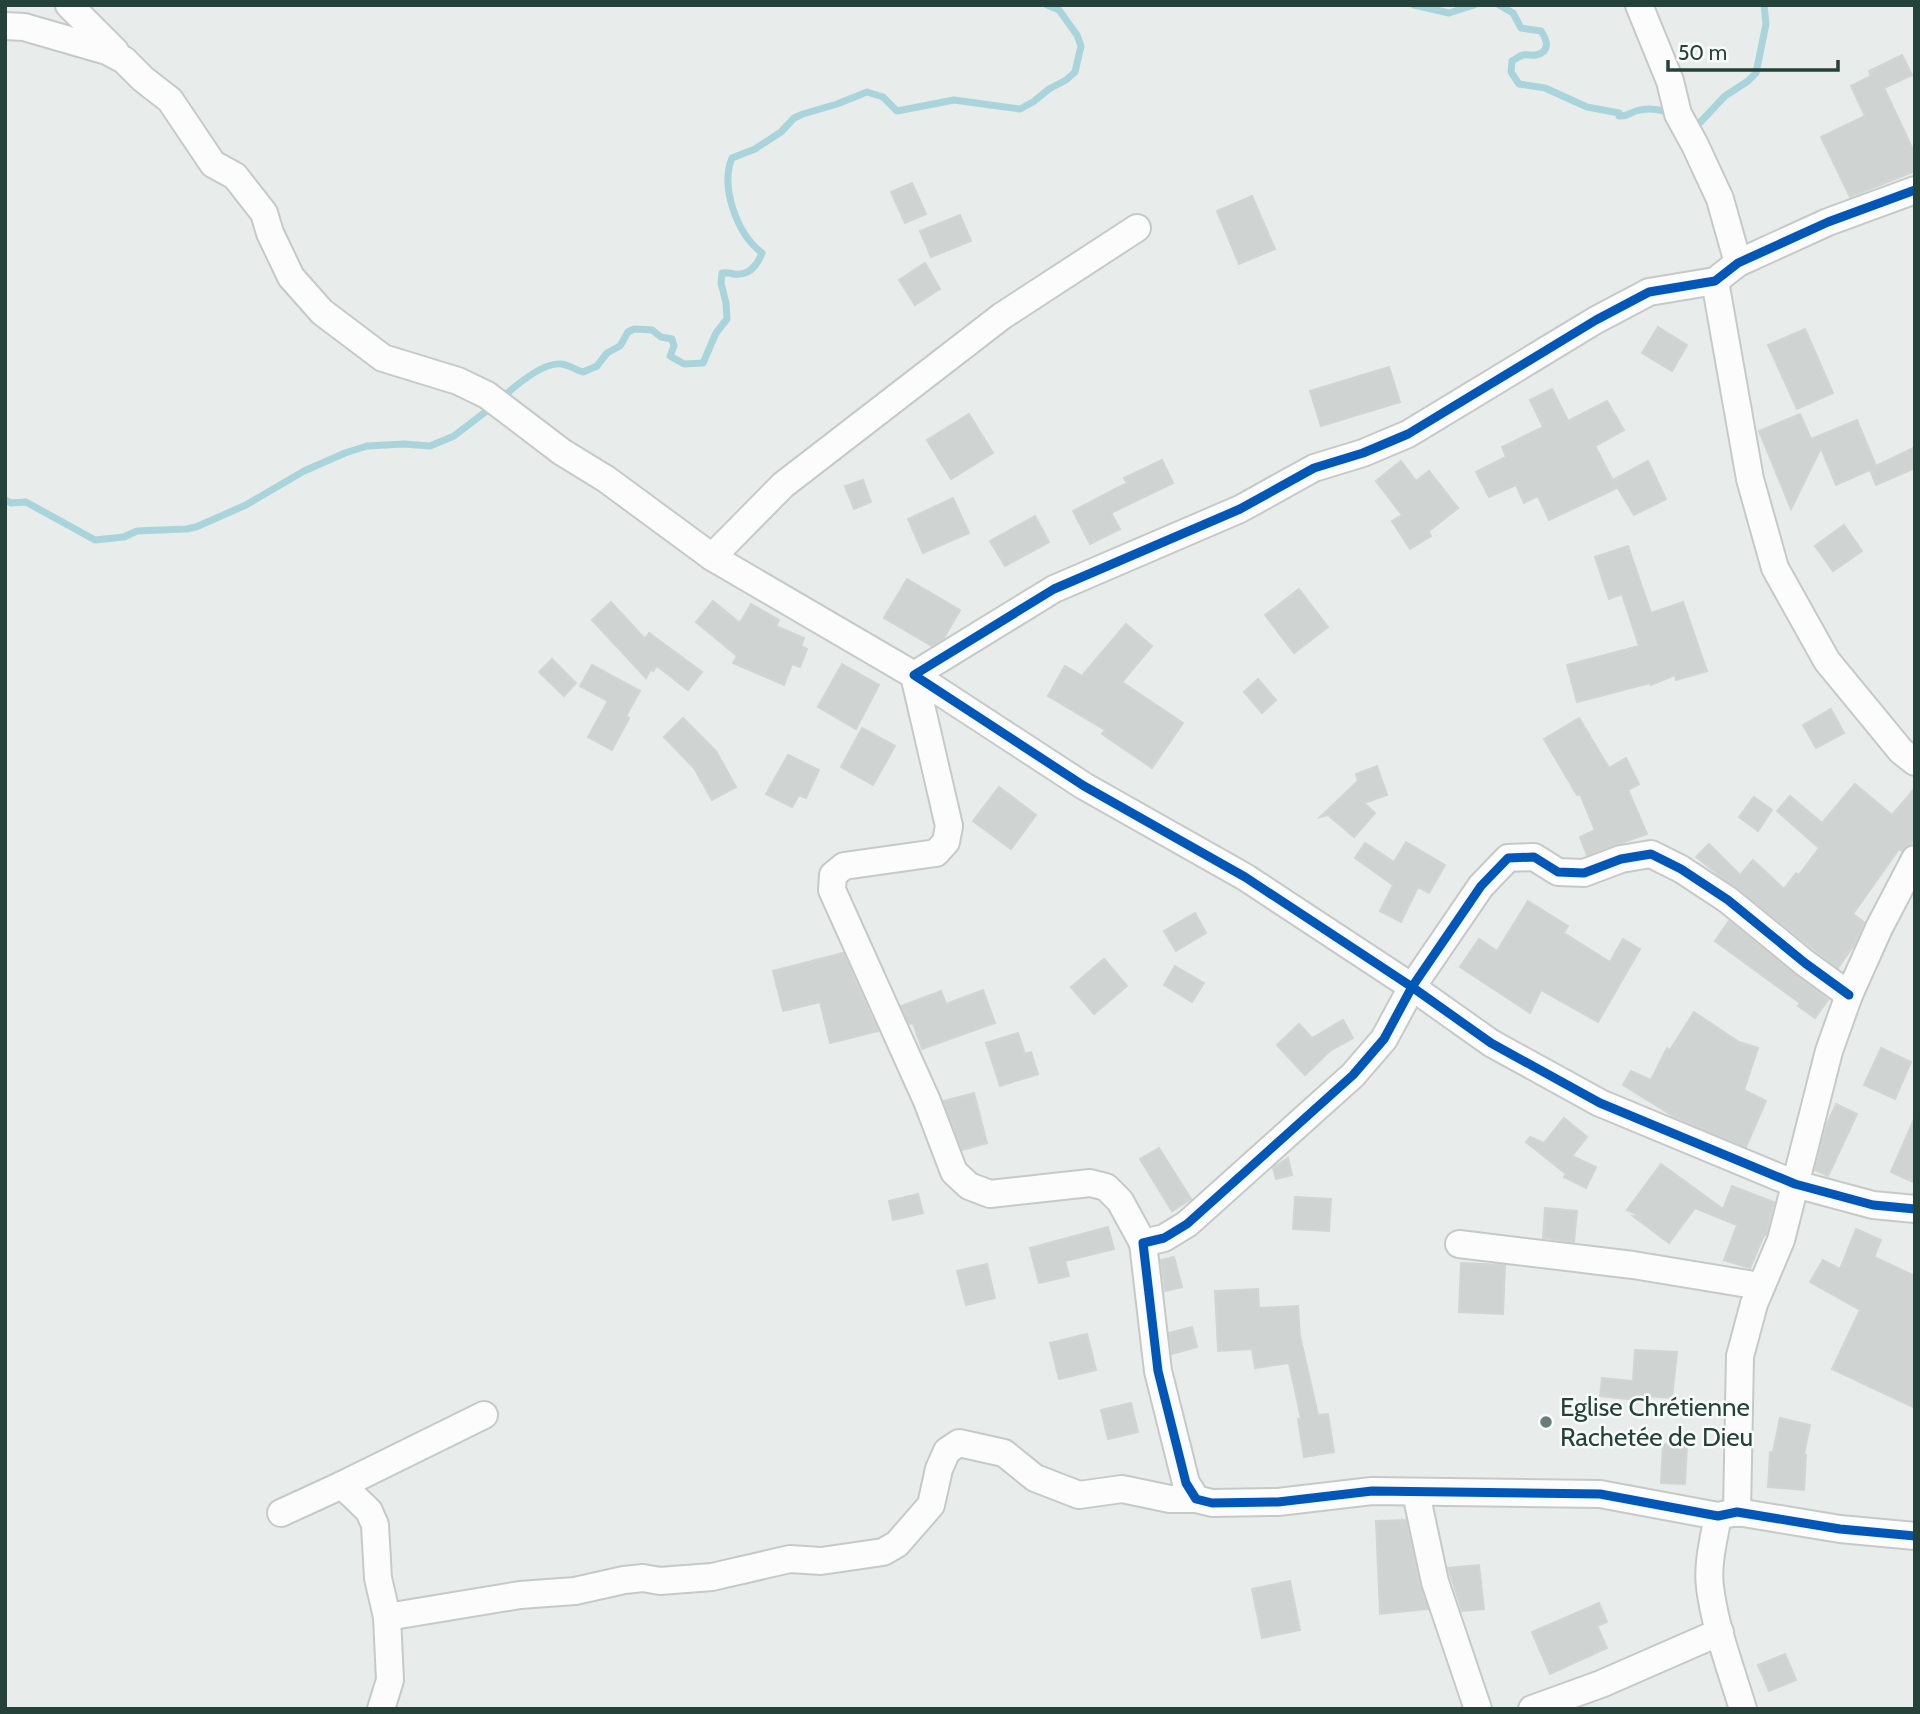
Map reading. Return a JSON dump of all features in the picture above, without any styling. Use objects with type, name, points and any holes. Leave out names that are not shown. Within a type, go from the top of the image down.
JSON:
[{"type":"street","points":[[69,5],[143,79],[170,100],[213,164],[235,176],[264,213],[270,233],[291,277],[322,312],[383,358],[458,382],[487,395],[562,452],[606,479],[712,557],[914,675],[1084,786],[1245,877],[1412,987],[1491,1043],[1600,1103],[1795,1184],[1872,1205],[1915,1209]]},
{"type":"street","points":[[1639,5],[1670,81],[1678,114],[1720,199],[1738,263]]},
{"type":"street","points":[[5,26],[24,27],[107,51],[124,60]]},
{"type":"street","points":[[914,675],[1054,589],[1240,509],[1314,468],[1363,453],[1408,434],[1596,320],[1649,292],[1715,281],[1738,263],[1828,222],[1915,190]]},
{"type":"street","points":[[712,557],[783,485],[1002,316],[1137,228]]},
{"type":"street","points":[[1715,281],[1750,479],[1775,568],[1827,661],[1910,750]]},
{"type":"street","points":[[914,675],[949,826],[946,842],[936,853],[844,866],[833,875],[832,890],[927,1101],[954,1172],[969,1186],[990,1194],[1090,1182],[1106,1186],[1120,1201],[1143,1242],[1158,1371],[1186,1483],[1196,1499]]},
{"type":"street","points":[[1143,1242],[1164,1238],[1187,1224],[1353,1075],[1384,1038],[1412,987],[1480,887],[1508,858],[1534,857],[1558,872],[1584,873],[1622,859],[1651,854],[1681,869],[1728,900],[1849,995]]},
{"type":"street","points":[[1743,1709],[1709,1585],[1712,1548],[1728,1514],[1740,1356],[1760,1286],[1781,1240],[1829,1051],[1849,995],[1879,928],[1915,859]]},
{"type":"street","points":[[1459,1244],[1633,1265],[1760,1286]]},
{"type":"street","points":[[281,1513],[484,1415]]},
{"type":"street","points":[[387,1617],[520,1595],[575,1591],[624,1580],[704,1578],[790,1559],[821,1561],[883,1552],[897,1544],[931,1505],[939,1469],[947,1451],[959,1443],[1004,1454],[1035,1478],[1079,1495],[1122,1489],[1170,1499],[1196,1499],[1212,1503],[1278,1502],[1372,1492],[1601,1494],[1840,1529],[1915,1536]]},
{"type":"street","points":[[342,1485],[369,1511],[375,1525],[378,1578],[387,1617],[390,1680],[381,1709]]},
{"type":"street","points":[[1416,1493],[1435,1582],[1478,1709]]},
{"type":"street","points":[[1532,1709],[1601,1684],[1720,1632]]},
{"type":"building","points":[[1902,55],[1912,75],[1884,88],[1915,154],[1915,171],[1850,197],[1821,137],[1865,116],[1851,86],[1871,76],[1869,71]]},
{"type":"building","points":[[912,183],[926,214],[905,223],[891,192]]},
{"type":"building","points":[[1252,196],[1275,249],[1239,264],[1217,211]]},
{"type":"building","points":[[960,215],[971,241],[931,257],[920,231]]},
{"type":"building","points":[[925,263],[940,289],[915,305],[899,280]]},
{"type":"building","points":[[1658,327],[1687,345],[1672,371],[1642,353]]},
{"type":"building","points":[[1805,329],[1833,393],[1797,409],[1768,345]]},
{"type":"building","points":[[1389,367],[1400,402],[1321,426],[1310,391]]},
{"type":"building","points":[[1552,389],[1568,421],[1607,401],[1624,430],[1595,446],[1617,488],[1549,520],[1538,496],[1524,503],[1516,485],[1489,497],[1476,472],[1506,457],[1502,447],[1543,427],[1530,400]]},
{"type":"building","points":[[969,414],[993,453],[951,479],[927,440]]},
{"type":"building","points":[[1800,414],[1811,439],[1857,420],[1876,466],[1915,447],[1915,468],[1876,485],[1870,470],[1836,485],[1821,448],[1791,509],[1759,431]]},
{"type":"building","points":[[1162,460],[1173,483],[1111,513],[1120,529],[1090,544],[1073,511],[1127,483],[1124,478]]},
{"type":"building","points":[[1401,461],[1416,481],[1429,471],[1458,508],[1429,531],[1431,536],[1410,549],[1392,521],[1402,515],[1376,481]]},
{"type":"building","points":[[1648,461],[1666,499],[1634,515],[1613,480]]},
{"type":"building","points":[[863,480],[871,502],[854,509],[845,486]]},
{"type":"building","points":[[953,498],[969,533],[923,553],[908,519]]},
{"type":"building","points":[[1035,516],[1049,542],[1005,566],[990,541]]},
{"type":"building","points":[[1844,525],[1862,551],[1833,571],[1815,546]]},
{"type":"building","points":[[1628,546],[1651,613],[1683,602],[1707,671],[1676,680],[1675,675],[1651,685],[1650,683],[1577,702],[1567,665],[1639,646],[1622,594],[1609,599],[1595,557]]},
{"type":"building","points":[[907,579],[960,610],[944,638],[932,646],[884,618]]},
{"type":"building","points":[[1299,589],[1328,627],[1294,653],[1265,615]]},
{"type":"building","points":[[713,601],[740,623],[751,604],[779,620],[776,626],[804,638],[801,646],[807,649],[800,667],[792,664],[784,685],[733,663],[737,656],[696,622]]},
{"type":"building","points":[[611,602],[645,639],[649,633],[702,672],[688,690],[657,666],[653,671],[651,669],[646,678],[592,620]]},
{"type":"building","points":[[1126,624],[1152,646],[1122,682],[1183,723],[1152,768],[1102,734],[1105,730],[1048,696],[1065,666],[1082,676]]},
{"type":"building","points":[[552,659],[576,683],[564,696],[539,672]]},
{"type":"building","points":[[842,664],[879,685],[856,729],[818,707]]},
{"type":"building","points":[[592,665],[640,691],[612,750],[588,737],[608,701],[580,686]]},
{"type":"building","points":[[1258,679],[1276,700],[1262,713],[1244,692]]},
{"type":"building","points":[[1831,709],[1844,733],[1816,748],[1803,725]]},
{"type":"building","points":[[683,718],[716,751],[736,787],[712,800],[694,768],[664,737]]},
{"type":"building","points":[[1579,718],[1609,768],[1626,758],[1639,784],[1628,790],[1647,834],[1587,855],[1580,837],[1595,830],[1580,794],[1577,795],[1544,739]]},
{"type":"building","points":[[862,728],[895,746],[873,785],[841,767]]},
{"type":"building","points":[[788,755],[819,770],[806,798],[799,795],[792,807],[766,794]]},
{"type":"building","points":[[1377,766],[1387,795],[1364,803],[1375,813],[1354,837],[1328,815],[1320,817],[1358,781],[1356,774]]},
{"type":"building","points":[[1855,784],[1892,815],[1915,788],[1915,840],[1902,851],[1899,849],[1853,914],[1864,922],[1854,945],[1838,968],[1696,857],[1709,844],[1740,875],[1753,860],[1784,889],[1796,873],[1799,875],[1819,848],[1777,811],[1790,796],[1822,823]]},
{"type":"building","points":[[999,787],[1036,815],[1011,849],[973,821]]},
{"type":"building","points":[[1754,797],[1772,810],[1758,831],[1739,817]]},
{"type":"building","points":[[1406,842],[1445,865],[1429,893],[1418,887],[1401,922],[1380,911],[1393,885],[1355,858],[1365,843],[1394,862]]},
{"type":"building","points":[[1528,901],[1568,926],[1564,933],[1610,962],[1623,939],[1640,949],[1598,1022],[1541,990],[1530,1013],[1460,967],[1479,939],[1497,951]]},
{"type":"building","points":[[1195,913],[1206,933],[1176,951],[1164,931]]},
{"type":"building","points":[[1729,921],[1828,1000],[1815,1018],[1798,1006],[1800,1003],[1715,941]]},
{"type":"building","points":[[843,953],[878,1031],[830,1043],[820,1002],[783,1011],[773,971]]},
{"type":"building","points":[[1104,959],[1127,986],[1094,1014],[1071,987]]},
{"type":"building","points":[[1175,966],[1204,983],[1192,1002],[1164,985]]},
{"type":"building","points":[[983,990],[995,1023],[922,1049],[913,1023],[909,1024],[901,1006],[941,991],[946,1004]]},
{"type":"building","points":[[1694,1012],[1739,1042],[1758,1048],[1744,1090],[1766,1101],[1746,1147],[1675,1117],[1623,1085],[1631,1071],[1651,1080],[1667,1048],[1670,1050]]},
{"type":"building","points":[[1343,1020],[1353,1038],[1331,1050],[1305,1075],[1277,1045],[1299,1024],[1312,1038]]},
{"type":"building","points":[[1018,1033],[1025,1054],[1031,1052],[1038,1074],[1000,1086],[986,1043]]},
{"type":"building","points":[[1881,1048],[1911,1062],[1895,1099],[1864,1085]]},
{"type":"building","points":[[974,1093],[987,1143],[962,1150],[944,1101]]},
{"type":"building","points":[[1836,1104],[1857,1114],[1828,1176],[1815,1170],[1827,1124]]},
{"type":"building","points":[[1915,1117],[1915,1183],[1891,1172]]},
{"type":"building","points":[[1564,1118],[1587,1137],[1572,1156],[1596,1167],[1586,1188],[1564,1177],[1566,1174],[1526,1142],[1530,1137],[1544,1143]]},
{"type":"building","points":[[1159,1148],[1191,1199],[1172,1211],[1140,1159]]},
{"type":"building","points":[[1288,1158],[1292,1175],[1276,1179],[1273,1168]]},
{"type":"building","points":[[1661,1164],[1723,1209],[1732,1186],[1774,1202],[1766,1235],[1750,1268],[1724,1260],[1737,1225],[1695,1208],[1669,1243],[1633,1216],[1643,1217],[1627,1210]]},
{"type":"building","points":[[918,1194],[923,1213],[893,1220],[889,1201]]},
{"type":"building","points":[[1295,1197],[1331,1199],[1329,1231],[1293,1229]]},
{"type":"building","points":[[1545,1208],[1577,1211],[1574,1242],[1543,1238]]},
{"type":"building","points":[[1108,1227],[1114,1249],[1065,1261],[1069,1276],[1039,1283],[1030,1248]]},
{"type":"building","points":[[1856,1229],[1881,1240],[1874,1257],[1915,1276],[1915,1408],[1832,1369],[1860,1310],[1810,1282],[1823,1260],[1840,1269]]},
{"type":"building","points":[[1174,1257],[1182,1287],[1165,1291],[1161,1260]]},
{"type":"building","points":[[1461,1263],[1505,1265],[1503,1314],[1459,1312]]},
{"type":"building","points":[[987,1264],[995,1298],[966,1305],[957,1271]]},
{"type":"building","points":[[1258,1289],[1259,1308],[1298,1306],[1300,1336],[1318,1415],[1328,1414],[1334,1452],[1304,1457],[1298,1419],[1301,1418],[1289,1363],[1255,1368],[1252,1349],[1218,1351],[1215,1291]]},
{"type":"building","points":[[1192,1327],[1197,1347],[1172,1354],[1169,1333]]},
{"type":"building","points":[[1087,1334],[1096,1370],[1059,1379],[1050,1343]]},
{"type":"building","points":[[1635,1350],[1677,1352],[1672,1398],[1646,1396],[1646,1401],[1600,1396],[1602,1378],[1633,1381]]},
{"type":"building","points":[[1131,1403],[1138,1432],[1108,1439],[1101,1410]]},
{"type":"building","points":[[1780,1418],[1810,1425],[1804,1454],[1804,1490],[1768,1487],[1770,1452],[1773,1452]]},
{"type":"building","points":[[1663,1444],[1687,1446],[1685,1484],[1661,1483]]},
{"type":"building","points":[[1406,1520],[1428,1609],[1380,1614],[1376,1521]]},
{"type":"building","points":[[1479,1565],[1484,1609],[1462,1611],[1448,1568]]},
{"type":"building","points":[[1290,1581],[1300,1630],[1262,1638],[1252,1589]]},
{"type":"building","points":[[1599,1603],[1607,1622],[1597,1626],[1607,1648],[1550,1674],[1532,1632]]},
{"type":"building","points":[[1785,1654],[1796,1680],[1769,1691],[1758,1665]]},
{"type":"waterway","points":[[502,398],[529,376],[554,364],[567,365],[583,372],[597,366],[607,353],[620,346],[628,332],[634,329],[652,330],[661,337],[672,339],[674,346],[670,356],[684,364],[703,363],[716,333],[727,319],[722,273],[748,272],[758,262],[762,253],[745,234],[733,209],[728,182],[732,158],[755,149],[781,132],[794,118],[867,92],[883,97],[897,111],[954,100],[1020,109],[1075,72],[1081,46],[1077,35],[1059,10],[1047,5]]},
{"type":"waterway","points":[[1414,5],[1449,13],[1474,5]]},
{"type":"waterway","points":[[1499,5],[1513,13],[1521,28],[1541,31],[1546,42],[1546,49],[1541,54],[1523,55],[1512,61],[1511,72],[1519,84],[1545,88],[1587,107],[1619,113],[1619,116],[1648,109],[1667,112],[1670,116]]},
{"type":"waterway","points":[[1692,131],[1725,96],[1756,73],[1766,24],[1764,5]]},
{"type":"waterway","points":[[5,500],[11,503],[26,502],[95,540],[124,537],[137,531],[186,529],[246,505],[304,471],[345,453],[367,446],[430,446],[454,436],[493,406]]},
{"type":"cycle path","points":[[1915,190],[1828,222],[1738,263],[1715,281],[1649,292],[1596,320],[1408,434],[1363,453],[1314,468],[1240,509],[1054,589],[914,675],[1084,786],[1245,877],[1412,987],[1491,1043],[1600,1103],[1795,1184],[1873,1205],[1915,1209]]},
{"type":"cycle path","points":[[1849,995],[1728,900],[1681,869],[1651,854],[1621,859],[1584,873],[1558,872],[1534,857],[1508,858],[1481,886],[1412,987],[1384,1039],[1353,1075],[1187,1224],[1164,1238],[1143,1243],[1158,1371],[1186,1483],[1196,1499],[1212,1503],[1278,1502],[1372,1491],[1600,1494],[1718,1516],[1737,1512],[1840,1529],[1915,1536]]},
{"type":"place","name":"Eglise Chrétienne Rachetée de Dieu","points":[[1546,1422]]}]
